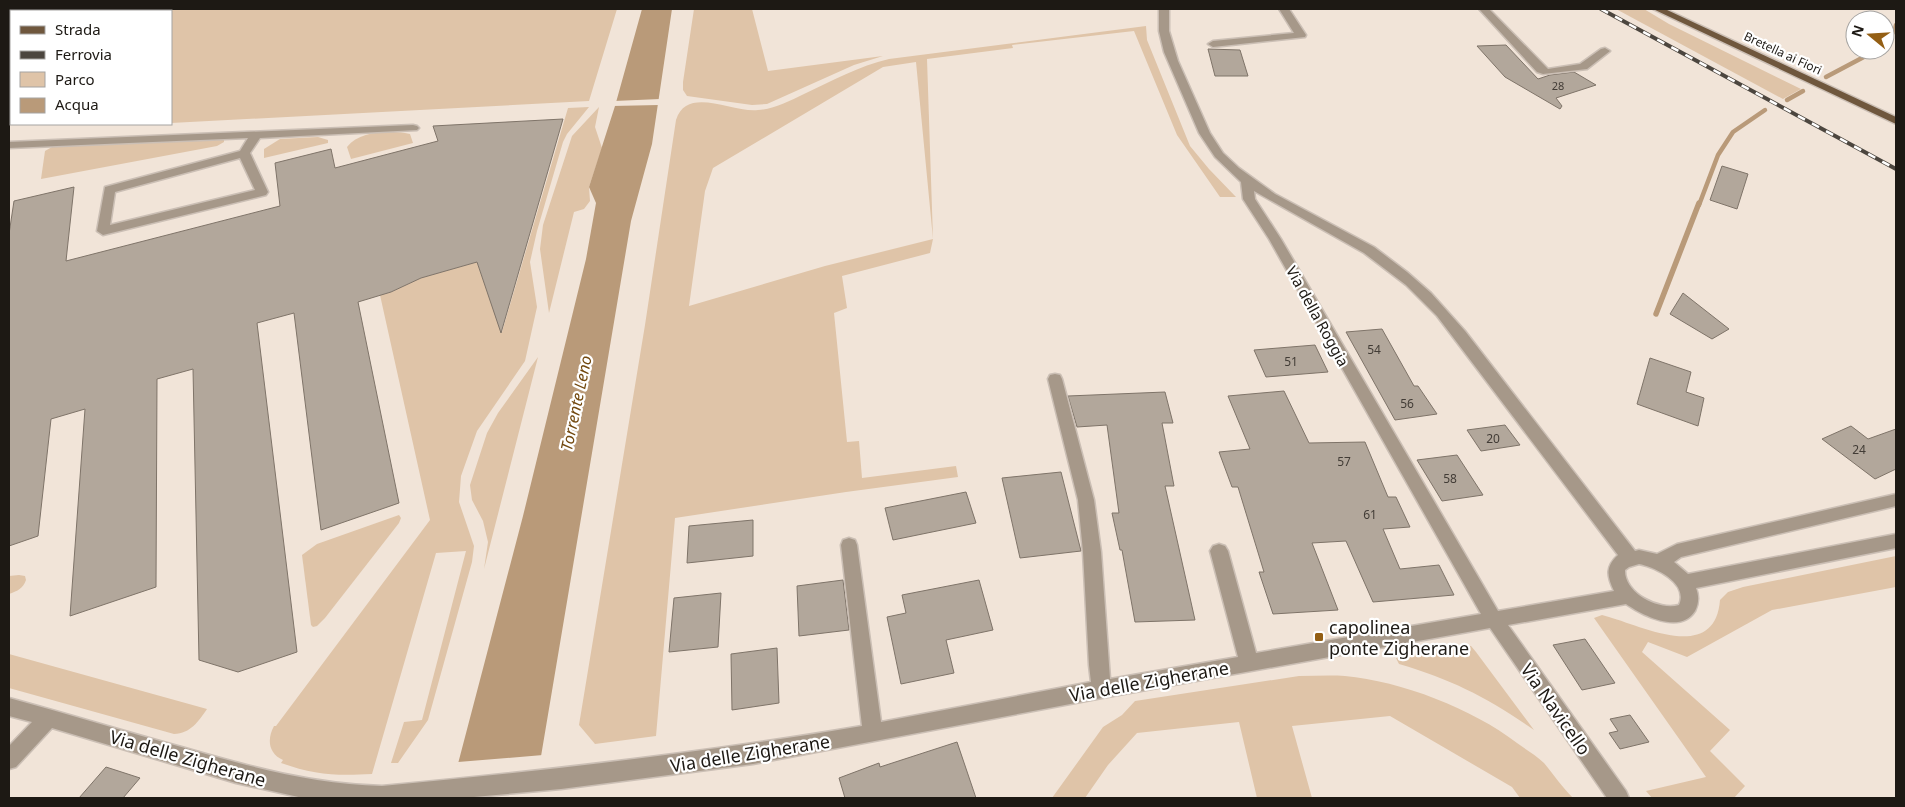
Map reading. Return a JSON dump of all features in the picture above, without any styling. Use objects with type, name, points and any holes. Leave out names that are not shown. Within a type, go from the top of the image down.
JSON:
[{"type":"main road","name":"Bretella ai Fiori","points":[[1658,9],[1896,121]]},
{"type":"main road","points":[[1806,80],[1896,128]]},
{"type":"street","points":[[1164,9],[1165,42],[1170,57],[1205,132],[1218,154],[1247,180],[1283,203],[1369,250],[1433,303],[1586,498],[1630,558]]},
{"type":"street","points":[[1213,44],[1300,35],[1284,9]]},
{"type":"street","points":[[1484,9],[1541,70],[1547,72],[1583,67],[1605,51]]},
{"type":"street","points":[[9,145],[413,128]]},
{"type":"street","points":[[244,153],[262,192],[103,231],[109,190],[244,153],[256,134]]},
{"type":"street","name":"Via della Roggia","points":[[1247,180],[1249,199],[1275,239],[1494,620]]},
{"type":"street","points":[[1055,379],[1086,500],[1092,552],[1098,665],[1102,689]]},
{"type":"street","points":[[1659,562],[1677,551],[1896,500]]},
{"type":"street","points":[[1684,582],[1718,577],[1896,541]]},
{"type":"street","points":[[849,545],[873,733]]},
{"type":"street","points":[[1218,551],[1249,663]]},
{"type":"street","points":[[1630,558],[1649,558],[1659,562],[1669,567],[1684,582],[1689,591],[1691,600],[1681,612],[1672,615],[1649,610],[1627,596],[1616,577],[1617,568],[1622,562],[1630,558]]},
{"type":"street","name":"Via delle Zigherane","points":[[9,707],[230,771],[322,793],[353,797],[382,796],[561,779],[753,754],[1102,689],[1627,596]]},
{"type":"street","name":"Via Navicello","points":[[1494,620],[1619,798]]},
{"type":"street","points":[[10,766],[49,718]]},
{"type":"green space","points":[[617,9],[589,101],[172,123],[172,10],[162,10]]},
{"type":"green space","points":[[694,9],[752,9],[768,71],[883,56],[854,65],[767,104],[752,105],[687,96],[683,90],[683,82]]},
{"type":"green space","points":[[1616,9],[1644,9],[1669,24],[1801,89],[1783,99]]},
{"type":"green space","points":[[1146,26],[1147,40],[1190,146],[1236,197],[1220,197],[1177,135],[1134,31],[1012,45],[1013,48],[927,59],[933,239],[930,253],[842,276],[847,308],[834,313],[847,442],[859,441],[862,478],[956,466],[958,477],[675,518],[656,736],[595,744],[579,725],[645,325],[676,120],[682,110],[690,104],[700,102],[747,110],[770,108],[856,70],[889,59]],"holes":[[[916,62],[933,239],[825,266],[689,306],[705,191],[713,168],[883,67]]]},
{"type":"green space","points":[[589,107],[567,134],[563,142],[537,231],[530,262],[537,307],[525,361],[477,431],[461,476],[459,502],[474,546],[472,562],[428,720],[398,763],[391,763],[404,722],[422,720],[466,551],[436,553],[372,774],[326,774],[281,763],[283,760],[274,754],[270,745],[270,736],[274,726],[276,726],[430,520],[380,295],[421,278],[477,262],[502,332],[568,108]]},
{"type":"green space","points":[[599,107],[595,127],[602,148],[589,187],[590,201],[584,209],[574,212],[549,313],[540,249],[543,225],[572,136]]},
{"type":"green space","points":[[382,132],[410,134],[413,143],[351,159],[347,147],[359,138]]},
{"type":"green space","points":[[318,137],[328,140],[328,143],[264,158],[264,149],[280,139]]},
{"type":"green space","points":[[224,138],[224,142],[217,146],[41,179],[45,151],[52,147]]},
{"type":"green space","points":[[538,357],[484,569],[488,542],[483,521],[472,500],[470,485],[487,433],[498,413]]},
{"type":"green space","points":[[399,515],[401,518],[399,523],[325,618],[317,626],[313,627],[311,625],[302,555],[317,544]]},
{"type":"green space","points":[[1896,556],[1896,587],[1772,610],[1687,657],[1648,642],[1642,652],[1730,730],[1710,751],[1745,786],[1734,798],[1652,798],[1646,791],[1706,777],[1594,618],[1602,615],[1658,633],[1692,636],[1705,631],[1715,619],[1720,600],[1728,592],[1743,587]]},
{"type":"green space","points":[[9,576],[25,576],[25,583],[19,589],[9,594]]},
{"type":"green space","points":[[1459,645],[1471,646],[1534,730],[1501,708],[1470,691],[1399,664],[1396,658]]},
{"type":"green space","points":[[9,654],[207,709],[190,729],[174,734],[9,688]]},
{"type":"green space","points":[[1299,676],[1345,676],[1367,679],[1412,690],[1458,708],[1499,731],[1538,757],[1573,798],[1520,798],[1512,787],[1390,716],[1292,726],[1312,798],[1257,798],[1239,722],[1137,733],[1108,765],[1085,798],[1052,798],[1103,727],[1122,715],[1135,701]]},
{"type":"water","name":"Torrente Leno","points":[[642,9],[672,9],[652,144],[631,221],[534,798],[449,798],[523,516],[586,259],[596,203],[589,187],[615,106]]},
{"type":"pier","points":[[660,99],[659,105],[612,106],[614,101]]},
{"type":"pier","points":[[543,755],[537,798],[447,798],[458,762]]},
{"type":"building","points":[[1506,45],[1538,79],[1550,75],[1574,72],[1596,85],[1556,98],[1562,106],[1560,109],[1505,77],[1477,46]]},
{"type":"building","points":[[1208,49],[1240,50],[1248,76],[1215,76]]},
{"type":"building","points":[[563,119],[501,333],[477,262],[421,278],[391,292],[358,302],[399,503],[321,530],[294,313],[257,323],[297,652],[238,672],[199,660],[193,369],[157,379],[156,587],[70,616],[85,409],[51,419],[38,536],[9,546],[9,234],[14,201],[74,187],[66,261],[280,206],[275,163],[331,149],[335,168],[438,141],[433,126]]},
{"type":"building","points":[[1722,166],[1748,174],[1737,209],[1710,200]]},
{"type":"building","points":[[1683,293],[1729,329],[1712,339],[1670,314]]},
{"type":"building","points":[[1382,329],[1414,386],[1418,386],[1437,414],[1395,420],[1346,332]]},
{"type":"building","points":[[1315,345],[1328,372],[1266,377],[1254,350]]},
{"type":"building","points":[[1650,358],[1691,372],[1686,392],[1704,398],[1698,426],[1637,404]]},
{"type":"building","points":[[1284,391],[1309,443],[1365,442],[1388,497],[1396,497],[1410,527],[1383,529],[1400,569],[1439,565],[1454,595],[1373,602],[1346,541],[1312,543],[1338,610],[1273,614],[1259,572],[1264,572],[1238,487],[1232,487],[1219,452],[1250,449],[1228,396]]},
{"type":"building","points":[[1165,392],[1173,423],[1162,423],[1174,486],[1165,486],[1195,620],[1135,622],[1122,550],[1120,550],[1112,513],[1119,513],[1107,425],[1077,427],[1068,396]]},
{"type":"building","points":[[1505,425],[1520,445],[1481,451],[1467,430]]},
{"type":"building","points":[[1851,426],[1868,439],[1896,429],[1896,469],[1875,479],[1822,439]]},
{"type":"building","points":[[1457,455],[1483,495],[1442,501],[1417,460]]},
{"type":"building","points":[[1061,472],[1081,551],[1020,558],[1002,478]]},
{"type":"building","points":[[966,492],[976,523],[893,540],[885,508]]},
{"type":"building","points":[[753,520],[753,556],[687,563],[689,526]]},
{"type":"building","points":[[843,580],[849,630],[799,636],[797,586]]},
{"type":"building","points":[[979,580],[993,630],[946,640],[954,673],[901,684],[887,617],[906,613],[902,595]]},
{"type":"building","points":[[721,593],[718,647],[669,652],[674,598]]},
{"type":"building","points":[[1585,639],[1615,683],[1582,690],[1553,645]]},
{"type":"building","points":[[777,648],[779,703],[732,710],[731,654]]},
{"type":"building","points":[[1630,715],[1649,742],[1620,749],[1609,733],[1618,731],[1610,719]]},
{"type":"building","points":[[957,742],[976,798],[845,798],[839,778],[879,763],[880,767]]},
{"type":"building","points":[[106,767],[140,778],[123,798],[79,798]]},
{"type":"waterway","points":[[1895,30],[1896,25]]},
{"type":"waterway","points":[[1826,77],[1858,60]]},
{"type":"waterway","points":[[1787,100],[1803,91]]},
{"type":"waterway","points":[[1699,205],[1718,155],[1733,132],[1765,110]]},
{"type":"waterway","points":[[1656,314],[1699,203]]},
{"type":"railway","points":[[1601,9],[1896,169]]},
{"type":"place","name":"capolinea ponte Zigherane","points":[[1319,637]]}]
